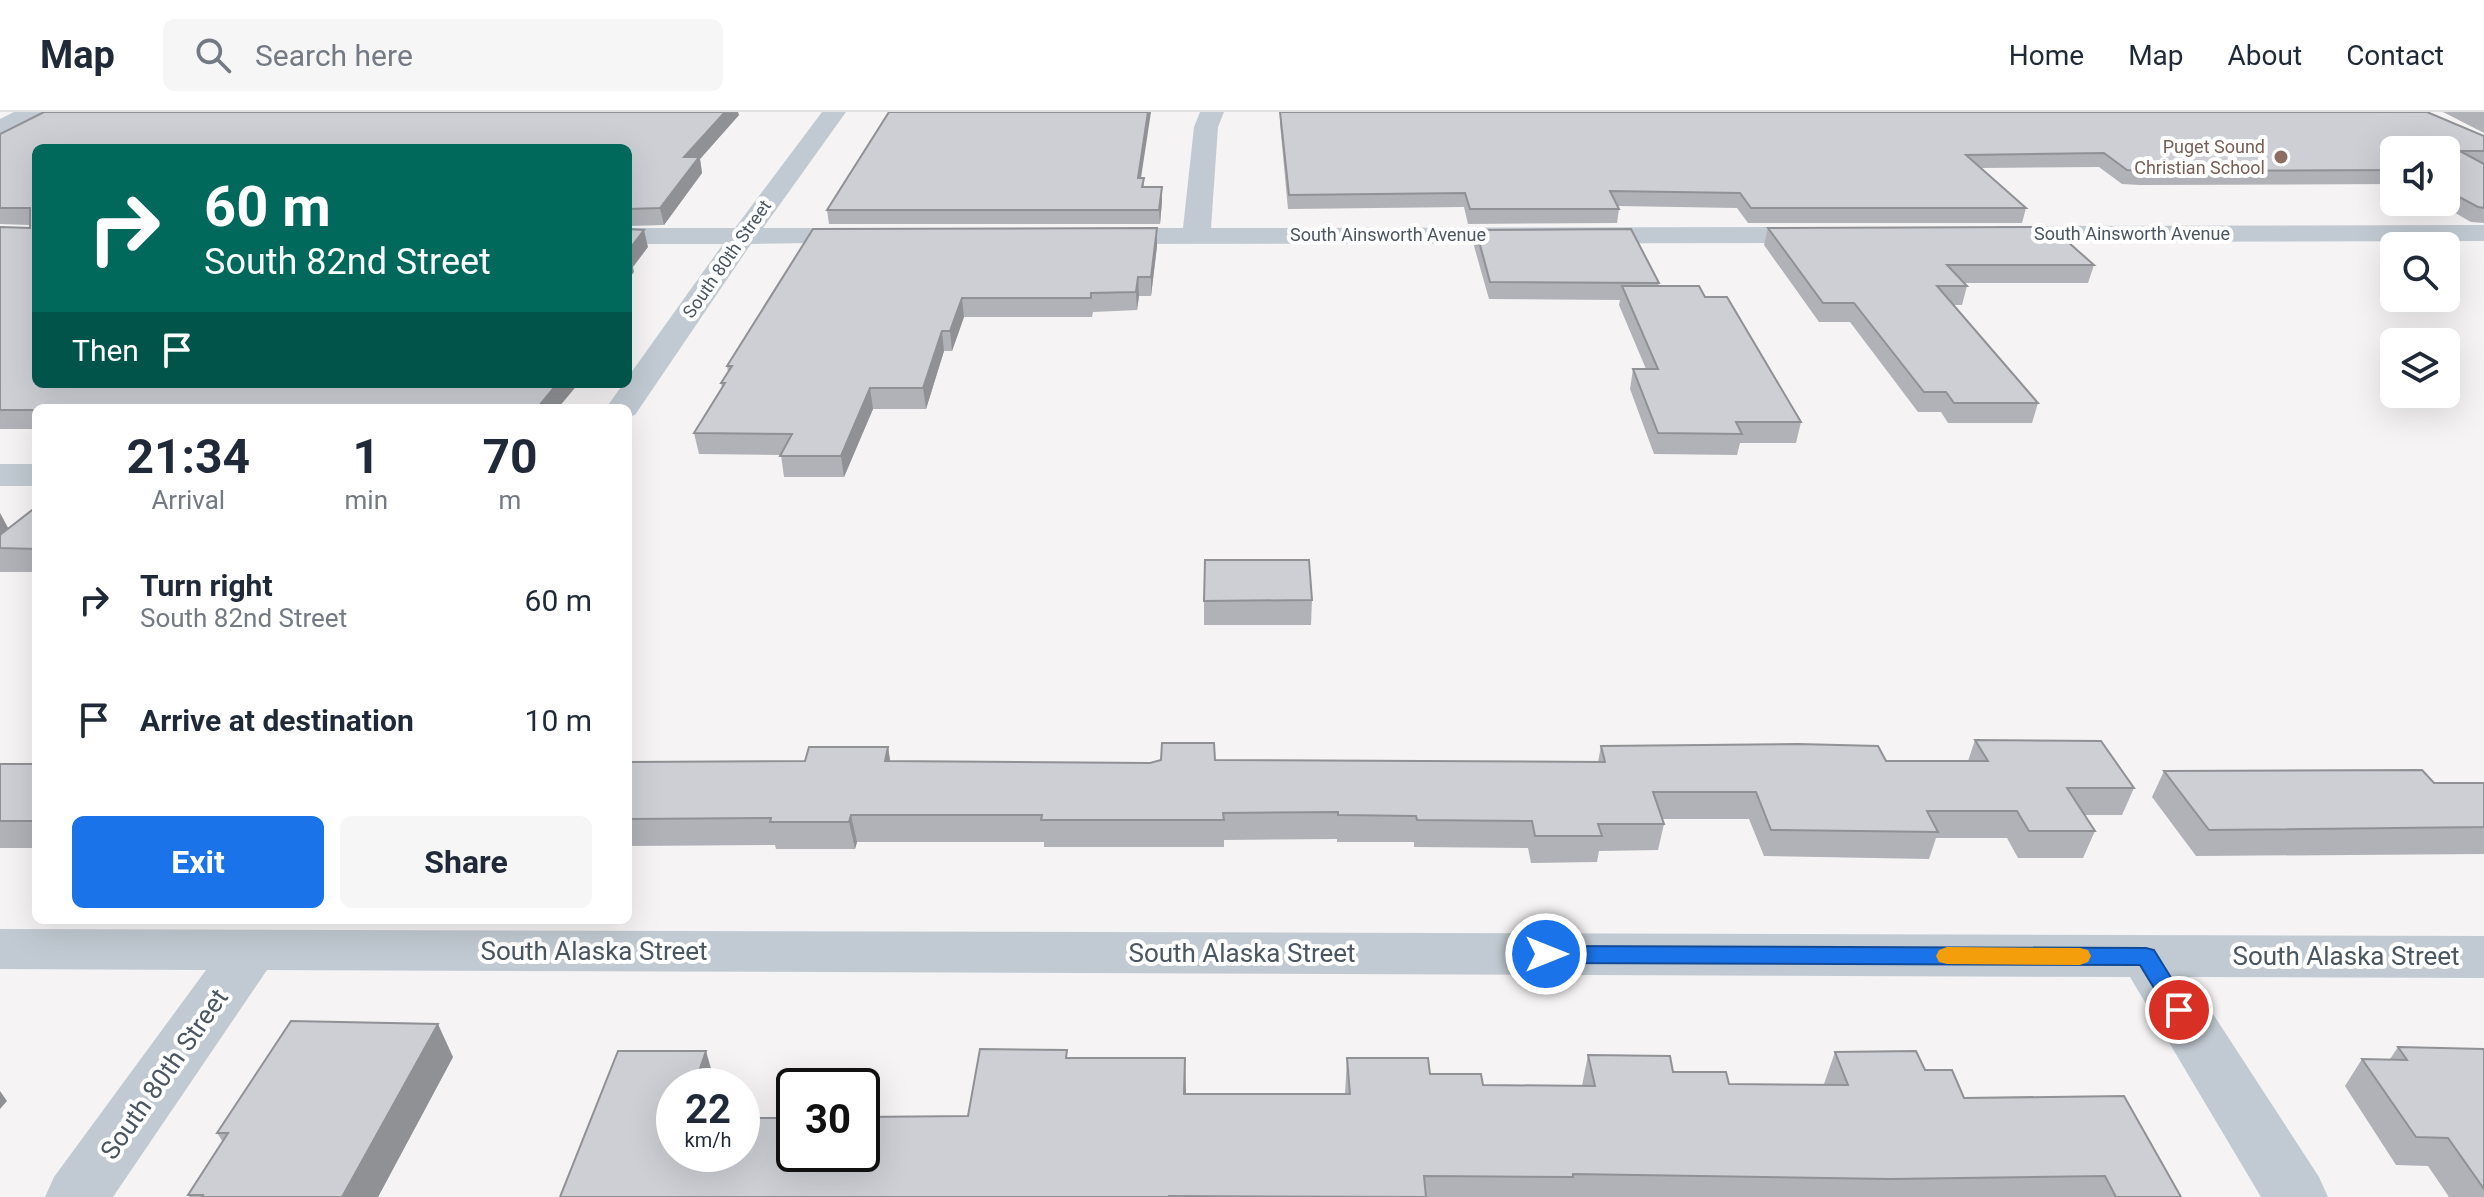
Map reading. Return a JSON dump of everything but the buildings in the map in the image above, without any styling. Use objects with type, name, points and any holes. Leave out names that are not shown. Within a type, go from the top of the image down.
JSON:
[{"type":"street","points":[[0,128],[32,112]]},
{"type":"street","name":"South 80th Street","points":[[626,404],[834,112]]},
{"type":"street","points":[[1196,236],[1206,127],[1212,112]]},
{"type":"street","name":"South Ainsworth Avenue","points":[[1978,234],[2484,233]]},
{"type":"street","name":"South Ainsworth Avenue","points":[[1071,236],[1851,235]]},
{"type":"street","points":[[632,236],[898,236]]},
{"type":"street","points":[[0,475],[32,475]]},
{"type":"street","name":"South Alaska Street","points":[[0,949],[2484,957]]},
{"type":"street","name":"South 80th Street","points":[[77,1197],[251,950]]},
{"type":"street","points":[[2146,956],[2296,1197]]},
{"type":"slow traffic","points":[[1947,956],[2080,956]]},
{"type":"place","name":"Puget Sound Christian School","points":[[2281,157]]},
{"type":"route","points":[[1546,954],[2146,956],[2179,1010]]}]
